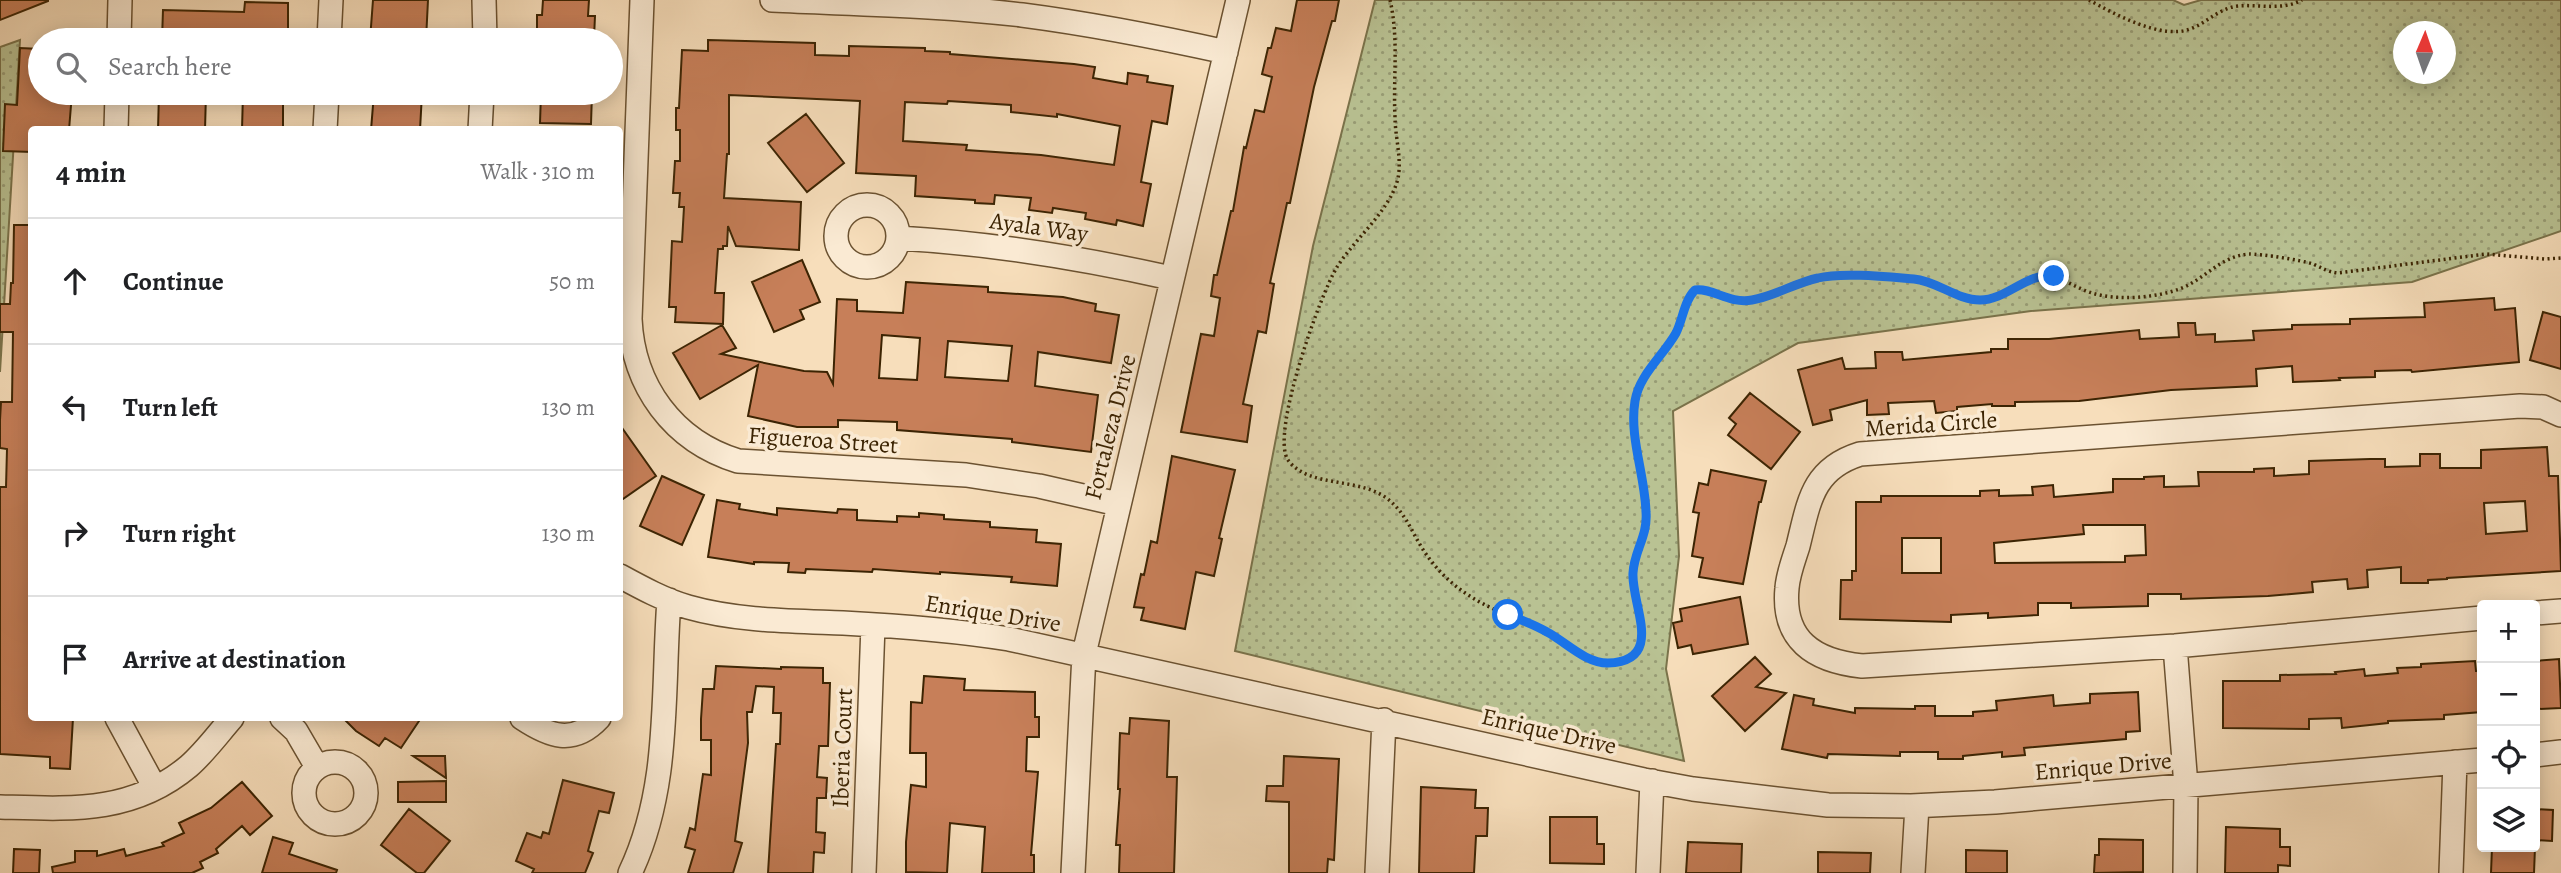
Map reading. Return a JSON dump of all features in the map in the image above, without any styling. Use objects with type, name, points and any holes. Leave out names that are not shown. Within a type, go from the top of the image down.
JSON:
[{"type":"street","points":[[119,28],[120,0]]},
{"type":"street","points":[[330,28],[331,0]]},
{"type":"street","points":[[484,0],[485,28]]},
{"type":"street","name":"Figueroa Street","points":[[642,0],[630,331],[636,363],[661,410],[679,429],[698,443],[719,455],[738,461],[966,475],[1038,486],[1118,504]]},
{"type":"street","points":[[772,0],[940,8],[1023,8],[1226,52]]},
{"type":"street","name":"Fortaleza Drive","points":[[1073,873],[1084,654],[1238,0]]},
{"type":"street","points":[[116,126],[117,105]]},
{"type":"street","points":[[326,126],[327,105]]},
{"type":"street","points":[[481,126],[482,105]]},
{"type":"street","name":"Ayala Way","points":[[898,238],[1002,247],[1104,263],[1171,278]]},
{"type":"street","name":"Merida Circle","points":[[2477,618],[2175,646],[1862,666],[1836,663],[1815,653],[1800,639],[1790,623],[1786,605],[1787,584],[1817,482],[1843,459],[1860,454],[2520,406],[2543,407],[2561,415]]},
{"type":"street","name":"Enrique Drive","points":[[623,577],[688,607],[737,617],[958,631],[1084,654],[1652,781],[1743,796],[1828,805],[1917,806],[1995,802],[2477,760]]},
{"type":"street","points":[[630,873],[646,839],[659,781],[669,600]]},
{"type":"street","points":[[2540,613],[2561,611]]},
{"type":"street","name":"Iberia Court","points":[[864,873],[873,625]]},
{"type":"street","points":[[2175,646],[2186,786],[2185,873]]},
{"type":"street","points":[[1377,873],[1384,720]]},
{"type":"street","points":[[119,721],[155,788]]},
{"type":"street","points":[[0,807],[96,807],[124,802],[155,788],[190,765],[229,721]]},
{"type":"street","points":[[285,721],[296,732],[317,767]]},
{"type":"street","points":[[527,721],[545,733],[573,736],[596,721]]},
{"type":"street","points":[[2540,754],[2561,752]]},
{"type":"street","points":[[2451,873],[2455,762]]},
{"type":"street","points":[[1648,873],[1652,781]]},
{"type":"street","points":[[1913,873],[1917,806]]},
{"type":"path","points":[[1390,0],[1395,32],[1395,120],[1399,167],[1397,182],[1387,203],[1349,250],[1325,288],[1290,399],[1284,449],[1287,459],[1307,474],[1323,480],[1355,484],[1386,497],[1408,520],[1420,545],[1441,573],[1468,597],[1547,632],[1599,662],[1609,663],[1630,657],[1640,645],[1642,627],[1633,573],[1646,531],[1647,513],[1634,401],[1641,381],[1675,334],[1688,300],[1695,290],[1702,289],[1742,301],[1767,296],[1819,277],[1891,278],[1929,282],[1965,297],[1983,300],[1998,297],[2047,275],[2093,293],[2121,298],[2158,294],[2185,287],[2223,262],[2246,254],[2301,262],[2338,273],[2486,254],[2512,254],[2535,259],[2561,258]]},
{"type":"path","points":[[2089,0],[2138,24],[2173,31],[2193,28],[2215,14],[2236,6],[2285,6],[2302,0]]},
{"type":"green space","points":[[1375,0],[2173,0],[2184,5],[2201,0],[2561,0],[2561,231],[2412,282],[2031,311],[1798,343],[1673,411],[1679,556],[1666,669],[1684,761],[1235,651],[1313,246]]},
{"type":"green space","points":[[20,40],[0,372],[0,47]]},
{"type":"building","points":[[0,0],[48,0],[48,1],[0,20]]},
{"type":"building","points":[[373,0],[428,0],[427,28],[371,28]]},
{"type":"building","points":[[543,0],[589,0],[588,16],[595,16],[594,28],[537,28],[537,15],[542,15]]},
{"type":"building","points":[[1297,0],[1339,0],[1314,87],[1290,203],[1287,203],[1270,283],[1274,284],[1266,333],[1258,331],[1243,404],[1252,406],[1247,442],[1181,432],[1201,334],[1214,336],[1220,298],[1211,296],[1214,275],[1217,275],[1233,211],[1244,147],[1246,148],[1255,110],[1264,112],[1272,77],[1262,74],[1268,48],[1271,48],[1276,28],[1291,31]]},
{"type":"building","points":[[245,2],[288,3],[288,28],[162,28],[163,10],[244,12]]},
{"type":"building","points":[[708,40],[815,43],[815,55],[849,56],[849,46],[925,48],[925,51],[950,54],[1095,67],[1093,78],[1127,84],[1128,73],[1148,76],[1147,82],[1173,86],[1167,124],[1152,121],[1141,182],[1151,184],[1143,226],[1117,220],[1116,225],[1085,219],[1086,213],[1053,208],[1052,213],[1029,210],[1031,198],[995,195],[994,204],[915,196],[916,176],[856,173],[860,101],[729,95],[729,154],[724,198],[801,202],[799,250],[736,246],[728,226],[727,246],[718,249],[715,293],[724,293],[723,324],[675,322],[676,307],[669,307],[672,241],[682,242],[684,207],[679,207],[680,193],[673,193],[675,161],[680,161],[680,130],[676,130],[676,108],[679,108],[682,50],[708,51]],"holes":[[[948,101],[1011,105],[1011,112],[1057,117],[1057,114],[1120,126],[1114,165],[1041,155],[966,150],[967,145],[903,141],[905,102],[947,104]]]},
{"type":"building","points":[[20,48],[28,48],[28,105],[71,105],[69,126],[28,126],[28,152],[3,151],[5,104],[17,105]]},
{"type":"building","points":[[159,105],[206,105],[205,126],[158,126]]},
{"type":"building","points":[[243,105],[283,105],[283,126],[242,126]]},
{"type":"building","points":[[373,105],[421,105],[420,126],[371,126]]},
{"type":"building","points":[[541,105],[592,105],[591,124],[540,123]]},
{"type":"building","points":[[806,114],[844,163],[807,192],[768,143]]},
{"type":"building","points":[[14,225],[28,225],[28,721],[73,721],[70,769],[50,768],[50,757],[0,754],[0,487],[6,487],[7,449],[0,448],[0,420],[1,402],[12,402],[13,332],[0,332],[0,304],[10,304]]},
{"type":"building","points":[[802,260],[820,302],[800,310],[804,319],[774,332],[752,282]]},
{"type":"building","points":[[906,282],[988,287],[988,292],[1063,297],[1096,304],[1095,311],[1119,315],[1111,363],[1038,352],[1035,386],[1098,395],[1091,452],[1012,442],[1012,439],[897,430],[897,422],[838,420],[838,427],[797,427],[748,416],[758,365],[700,399],[673,353],[722,325],[736,348],[721,354],[804,371],[827,372],[833,384],[837,299],[857,300],[857,311],[903,313]],"holes":[[[882,335],[920,338],[917,380],[879,378]],[[948,341],[1012,346],[1008,381],[945,377]]]},
{"type":"building","points":[[2494,298],[2495,310],[2515,308],[2519,362],[2412,372],[2375,371],[2375,377],[2293,382],[2292,366],[2256,369],[2257,386],[2171,390],[2079,401],[2015,402],[2015,406],[1992,404],[1957,407],[1957,411],[1936,413],[1934,401],[1888,403],[1889,414],[1867,415],[1867,400],[1830,410],[1832,420],[1813,425],[1798,370],[1842,358],[1845,369],[1876,368],[1875,352],[1902,352],[1903,360],[1991,352],[1991,349],[2008,349],[2008,339],[2049,339],[2139,330],[2140,339],[2179,337],[2178,323],[2195,323],[2196,335],[2215,334],[2215,342],[2254,340],[2253,331],[2292,329],[2292,325],[2350,324],[2350,319],[2425,317],[2424,303]]},
{"type":"building","points":[[2543,312],[2561,317],[2561,369],[2530,360]]},
{"type":"building","points":[[1750,393],[1800,432],[1771,469],[1728,435],[1736,424],[1729,418]]},
{"type":"building","points":[[623,429],[656,476],[623,499]]},
{"type":"building","points":[[2547,447],[2549,476],[2558,476],[2561,571],[2401,583],[2401,567],[2367,570],[2368,587],[2348,589],[2347,579],[2312,582],[2313,592],[2268,596],[2181,599],[2181,594],[2148,594],[2148,606],[2071,608],[2071,603],[2038,603],[2038,615],[1988,618],[1988,613],[1951,615],[1951,622],[1840,619],[1841,580],[1852,580],[1852,571],[1856,571],[1856,502],[1881,502],[1881,496],[1980,496],[1980,491],[1999,490],[1999,496],[2033,495],[2032,487],[2053,485],[2054,497],[2113,492],[2113,479],[2164,476],[2164,487],[2199,486],[2198,472],[2254,472],[2254,469],[2274,468],[2274,476],[2309,474],[2309,461],[2370,459],[2385,459],[2385,467],[2420,466],[2420,454],[2440,454],[2440,468],[2481,468],[2481,450]],"holes":[[[2525,501],[2527,531],[2486,534],[2484,503]],[[2083,525],[2145,525],[2146,555],[2125,556],[2125,562],[1995,563],[1994,543],[2084,534]],[[1902,538],[1941,538],[1941,573],[1902,573]]]},
{"type":"building","points":[[1172,456],[1235,470],[1219,538],[1222,539],[1214,576],[1196,572],[1185,629],[1141,620],[1144,608],[1134,607],[1151,541],[1157,543]]},
{"type":"building","points":[[1711,470],[1766,481],[1759,502],[1743,584],[1699,577],[1703,558],[1692,556],[1699,513],[1693,512],[1699,483],[1708,485]]},
{"type":"building","points":[[662,476],[704,495],[682,545],[640,526]]},
{"type":"building","points":[[717,500],[740,504],[739,509],[777,515],[777,508],[837,513],[838,509],[857,510],[857,520],[897,522],[897,516],[919,517],[919,513],[944,515],[944,519],[990,522],[990,527],[1037,530],[1036,542],[1061,544],[1057,586],[1011,582],[1012,577],[940,572],[806,569],[805,573],[788,572],[789,563],[754,564],[708,557]]},
{"type":"building","points":[[1740,597],[1748,644],[1693,654],[1691,645],[1678,648],[1673,623],[1682,621],[1680,609]]},
{"type":"building","points":[[1755,657],[1771,674],[1756,687],[1786,693],[1745,731],[1712,696]]},
{"type":"building","points":[[2559,659],[2561,708],[2540,709],[2540,661]]},
{"type":"building","points":[[2475,661],[2477,712],[2444,715],[2444,719],[2388,721],[2342,728],[2341,718],[2309,719],[2309,729],[2223,728],[2223,681],[2280,681],[2280,675],[2336,674],[2335,672],[2364,669],[2365,676],[2398,673],[2397,668],[2421,667],[2421,664]]},
{"type":"building","points":[[716,666],[823,668],[823,683],[830,683],[828,746],[819,746],[817,777],[827,778],[826,798],[817,798],[816,832],[825,833],[824,853],[814,852],[813,873],[768,873],[776,744],[780,744],[781,713],[773,713],[774,687],[756,686],[752,712],[747,712],[748,743],[735,841],[742,843],[733,873],[688,873],[695,850],[685,847],[690,828],[695,830],[703,774],[711,775],[711,740],[701,740],[703,689],[714,689]]},
{"type":"building","points":[[924,676],[965,679],[964,690],[1035,692],[1035,717],[1039,717],[1039,737],[1027,737],[1026,771],[1038,772],[1031,855],[1034,855],[1034,873],[982,873],[985,827],[950,823],[947,873],[906,872],[911,785],[926,787],[926,753],[910,753],[911,702],[922,703]]},
{"type":"building","points":[[2138,692],[2140,731],[2126,732],[2126,739],[2024,748],[2025,755],[2002,757],[2002,752],[1963,756],[1963,759],[1938,759],[1938,752],[1900,752],[1900,756],[1828,754],[1827,758],[1782,749],[1794,695],[1814,699],[1813,705],[1855,713],[1855,708],[1915,709],[1915,706],[1935,706],[1935,716],[1973,716],[1973,712],[1997,710],[1996,701],[2053,695],[2054,706],[2090,703],[2090,694]]},
{"type":"building","points":[[1130,718],[1169,721],[1167,777],[1177,777],[1174,873],[1119,873],[1120,845],[1116,845],[1120,733],[1129,734]]},
{"type":"building","points":[[346,721],[419,721],[401,748],[385,738],[379,746]]},
{"type":"building","points":[[413,756],[445,756],[446,778]]},
{"type":"building","points":[[1284,756],[1339,759],[1334,860],[1328,859],[1327,873],[1289,873],[1289,802],[1266,801],[1267,786],[1283,786]]},
{"type":"building","points":[[563,780],[614,793],[609,813],[599,811],[588,851],[593,853],[585,873],[532,873],[534,869],[516,861],[527,833],[541,838],[543,832],[549,834]]},
{"type":"building","points":[[446,781],[446,802],[398,802],[398,782]]},
{"type":"building","points":[[242,782],[272,816],[250,835],[242,826],[216,849],[218,853],[200,862],[203,868],[192,873],[53,873],[52,867],[75,862],[75,851],[97,851],[97,856],[124,849],[126,856],[164,846],[162,843],[184,833],[179,823],[211,808]]},
{"type":"building","points":[[1421,787],[1476,790],[1475,808],[1488,808],[1487,836],[1476,836],[1474,873],[1419,873]]},
{"type":"building","points":[[409,809],[450,841],[424,873],[417,873],[381,845]]},
{"type":"building","points":[[2540,809],[2553,810],[2552,841],[2540,840]]},
{"type":"building","points":[[1550,817],[1597,817],[1597,844],[1604,844],[1604,864],[1550,863]]},
{"type":"building","points":[[2226,827],[2280,829],[2280,847],[2290,847],[2290,866],[2278,865],[2278,873],[2225,873]]},
{"type":"building","points":[[273,837],[293,843],[289,854],[337,870],[336,873],[262,873]]},
{"type":"building","points":[[2099,839],[2143,840],[2143,872],[2094,873],[2095,855],[2099,855]]},
{"type":"building","points":[[1688,842],[1742,844],[1741,873],[1686,873]]},
{"type":"building","points":[[14,849],[40,850],[39,873],[13,873]]},
{"type":"building","points":[[1966,850],[2007,851],[2007,873],[1966,873]]},
{"type":"building","points":[[1818,852],[1871,853],[1870,873],[1818,873]]},
{"type":"building","points":[[2492,852],[2535,852],[2534,873],[2491,873]]},
{"type":"route","points":[[1508,615],[1547,632],[1599,662],[1620,661],[1636,652],[1640,645],[1642,627],[1633,586],[1633,573],[1646,531],[1647,513],[1633,412],[1634,401],[1641,381],[1675,334],[1688,300],[1695,290],[1702,289],[1742,301],[1767,296],[1819,277],[1891,278],[1929,282],[1965,297],[1983,300],[2009,293],[2040,276],[2054,276]]}]
